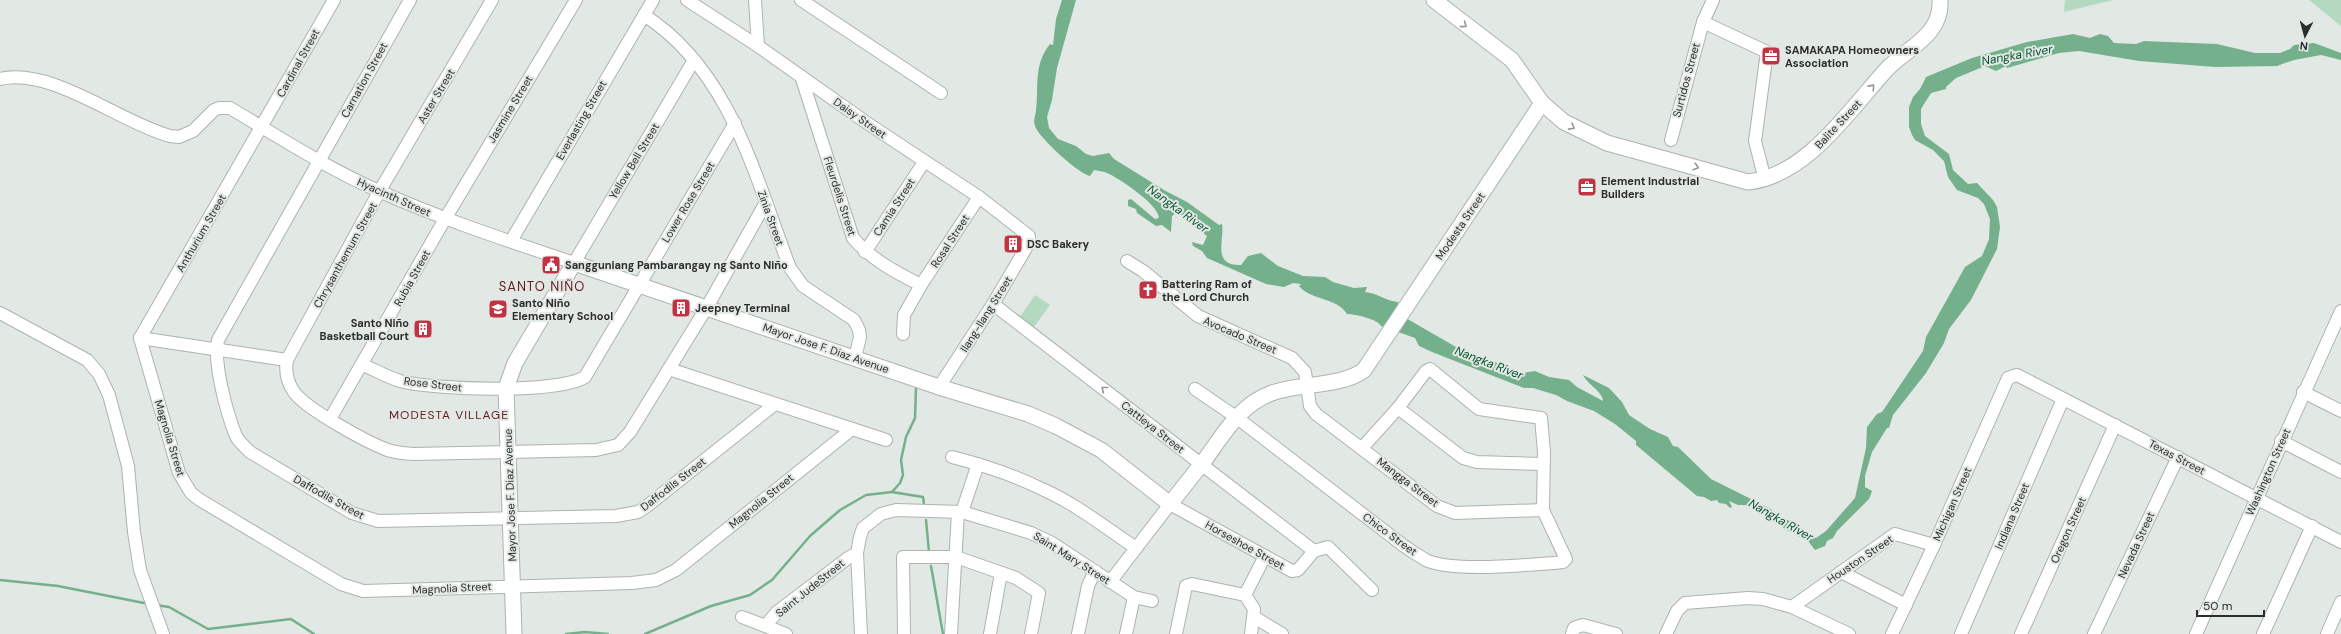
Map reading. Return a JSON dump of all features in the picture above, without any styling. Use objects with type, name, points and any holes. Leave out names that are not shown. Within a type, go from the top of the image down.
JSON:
[{"type":"main road","name":"Balite Street","points":[[1434,0],[1512,60],[1542,103],[1564,122],[1607,142],[1748,182],[1765,180],[1812,151],[1830,134],[1889,68],[1932,31],[1937,22],[1940,0]]},
{"type":"main road","name":"Modesta Street","points":[[1306,385],[1357,376],[1369,364],[1542,103]]},
{"type":"main road","name":"Mayor Jose F. Diaz Avenue","points":[[514,634],[506,388],[515,363],[574,263],[939,387],[1028,414],[1085,439],[1120,464],[1170,504]]},
{"type":"main road","points":[[1170,504],[1236,417],[1258,399],[1272,393],[1306,385]]},
{"type":"street","name":"Cardinal Street","points":[[262,127],[334,0]]},
{"type":"street","name":"Carnation Street","points":[[319,161],[410,0]]},
{"type":"street","name":"Aster Street","points":[[379,192],[492,0]]},
{"type":"street","name":"Jasmine Street","points":[[445,219],[576,0]]},
{"type":"street","name":"Everlasting Street","points":[[511,241],[653,0]]},
{"type":"street","name":"Daisy Street","points":[[687,0],[758,46],[924,162],[979,197],[1029,236],[1030,239]]},
{"type":"street","points":[[755,0],[758,46]]},
{"type":"street","points":[[800,0],[941,93]]},
{"type":"street","name":"Surtidos Street","points":[[1671,140],[1703,22],[1713,0]]},
{"type":"street","name":"Zinia Street","points":[[644,15],[674,37],[694,60],[735,123],[790,268],[803,286],[854,320],[859,330],[860,337],[855,358]]},
{"type":"street","points":[[1703,22],[1767,52],[1755,141],[1765,180]]},
{"type":"street","name":"Yellow Bell Street","points":[[574,263],[694,60]]},
{"type":"street","name":"Fleurdelis Street","points":[[801,76],[853,238],[865,252],[889,269],[921,285]]},
{"type":"street","name":"Hyacinth Street","points":[[0,79],[24,77],[47,82],[170,136],[186,135],[214,110],[224,107],[230,108],[319,161],[379,192],[445,219],[574,263]]},
{"type":"street","name":"Lower Rose Street","points":[[506,388],[570,383],[585,377],[735,123]]},
{"type":"street","name":"Anthurium Street","points":[[140,338],[262,127]]},
{"type":"street","name":"Daffodils Street","points":[[319,161],[222,330],[216,349],[218,372],[233,427],[242,445],[250,452],[352,513],[366,518],[390,522],[511,520],[616,516],[638,512],[775,404]]},
{"type":"street","name":"Camia Street","points":[[865,252],[924,162]]},
{"type":"street","name":"Chrysanthemum Street","points":[[287,360],[379,192]]},
{"type":"street","name":"Rosal Street","points":[[902,334],[904,316],[921,285],[979,197]]},
{"type":"street","points":[[140,338],[287,360],[286,370],[288,383],[294,393],[330,419],[374,444],[397,453],[413,454],[596,450],[618,445],[630,432],[707,308],[765,204]]},
{"type":"street","name":"Rubia Street","points":[[330,419],[445,219]]},
{"type":"street","name":"Ilang-Ilang Street","points":[[939,387],[993,304],[1030,239]]},
{"type":"street","name":"Avocado Street","points":[[1127,261],[1142,271],[1180,304],[1198,316],[1292,358],[1304,372],[1306,385]]},
{"type":"street","name":"Cattleya Street","points":[[993,304],[1314,551]]},
{"type":"street","name":"Washington Street","points":[[2196,634],[2303,392],[2336,337],[2341,311]]},
{"type":"street","points":[[0,313],[88,360],[99,374],[109,395],[128,466],[134,532],[140,570],[151,606],[163,634]]},
{"type":"street","name":"Magnolia Street","points":[[140,338],[179,473],[190,493],[352,589],[378,592],[513,586],[632,583],[668,576],[852,429]]},
{"type":"street","name":"Rose Street","points":[[363,364],[399,380],[424,386],[448,388],[506,388]]},
{"type":"street","points":[[669,369],[886,440]]},
{"type":"street","points":[[1362,448],[1398,408],[1426,371],[1430,369],[1479,409],[1541,418],[1543,510]]},
{"type":"street","name":"Texas Street","points":[[2012,376],[2017,375],[2178,457],[2255,500],[2312,526],[2341,542]]},
{"type":"street","name":"Michigan Street","points":[[1892,634],[1934,546],[2008,378],[2012,376]]},
{"type":"street","name":"Mangga Street","points":[[1306,385],[1310,406],[1316,414],[1437,506],[1447,511],[1465,513],[1543,510]]},
{"type":"street","points":[[1195,389],[1236,417]]},
{"type":"street","points":[[2303,392],[2341,411]]},
{"type":"street","name":"Indiana Street","points":[[1961,634],[2063,399]]},
{"type":"street","points":[[1398,408],[1463,458],[1476,462],[1543,464]]},
{"type":"street","name":"Chico Street","points":[[1236,417],[1404,546],[1428,561],[1457,565],[1491,566],[1563,562],[1566,559],[1565,554],[1543,510]]},
{"type":"street","name":"Oregon Street","points":[[2021,634],[2115,425]]},
{"type":"street","points":[[2281,441],[2341,472]]},
{"type":"street","points":[[952,457],[978,464],[1043,489],[1073,506],[1136,548]]},
{"type":"street","name":"Nevada Street","points":[[2094,634],[2178,457]]},
{"type":"street","points":[[951,634],[960,512],[978,464]]},
{"type":"street","points":[[1110,582],[1170,504]]},
{"type":"street","name":"Horseshoe Street","points":[[1170,504],[1295,572],[1314,551]]},
{"type":"street","name":"Saint Mary Street","points":[[861,634],[857,553],[863,528],[881,514],[896,510],[960,512],[1031,533],[1095,571],[1134,597],[1152,601]]},
{"type":"street","points":[[2263,634],[2312,526]]},
{"type":"street","name":"Houston Street","points":[[1792,607],[1894,534],[1934,546]]},
{"type":"street","points":[[1314,551],[1328,547],[1372,590]]},
{"type":"street","name":"Saint JudeStreet","points":[[766,625],[783,608],[848,558],[857,553]]},
{"type":"street","points":[[1245,595],[1265,556]]},
{"type":"street","points":[[904,634],[903,557],[956,557],[1016,578],[1039,593],[1031,634]]},
{"type":"street","points":[[1078,634],[1088,586],[1095,571]]},
{"type":"street","points":[[1841,572],[1906,605]]},
{"type":"street","points":[[990,634],[1001,574]]},
{"type":"street","points":[[1176,634],[1186,586],[1188,585],[1245,595],[1254,609],[1251,634]]},
{"type":"street","points":[[1126,634],[1134,597]]},
{"type":"street","points":[[1666,634],[1677,611],[1685,603],[1748,598],[1763,599],[1792,607],[1849,634]]},
{"type":"street","points":[[2327,634],[2341,602]]},
{"type":"street","points":[[742,617],[786,634]]},
{"type":"street","points":[[1254,617],[1282,634]]},
{"type":"street","points":[[1572,634],[1574,628],[1583,625],[1616,634]]},
{"type":"shaded area","points":[[2065,0],[2113,0],[2064,12]]},
{"type":"shaded area","points":[[2309,0],[2341,0],[2341,26]]},
{"type":"shaded area","points":[[1035,295],[1050,305],[1034,327],[1020,317]]},
{"type":"water","name":"Nangka River","points":[[1062,0],[1076,0],[1057,68],[1052,100],[1047,117],[1049,128],[1058,139],[1076,146],[1086,154],[1093,156],[1109,153],[1114,159],[1164,190],[1187,202],[1219,225],[1222,224],[1221,250],[1226,261],[1232,264],[1241,265],[1248,256],[1261,253],[1278,266],[1303,276],[1325,277],[1333,282],[1354,288],[1367,287],[1365,292],[1398,302],[1397,310],[1404,317],[1456,347],[1523,373],[1535,371],[1549,377],[1569,380],[1577,387],[1603,401],[1598,391],[1583,375],[1609,388],[1622,402],[1629,415],[1650,429],[1668,437],[1673,446],[1678,447],[1711,479],[1769,508],[1784,519],[1797,523],[1805,532],[1816,538],[1826,531],[1855,498],[1866,448],[1867,427],[1877,414],[1882,412],[1923,351],[1926,337],[1965,267],[1982,256],[1989,239],[1990,219],[1984,204],[1978,198],[1957,190],[1948,177],[1944,161],[1933,150],[1915,140],[1912,135],[1909,127],[1909,107],[1913,97],[1920,89],[1926,77],[1972,58],[2027,42],[2073,34],[2090,38],[2100,34],[2108,36],[2114,43],[2136,44],[2144,41],[2217,44],[2255,53],[2280,53],[2290,49],[2294,45],[2314,43],[2341,53],[2341,60],[2321,55],[2294,60],[2277,66],[2215,67],[2139,61],[2079,51],[2059,53],[2007,68],[2006,66],[1996,71],[1985,66],[1956,78],[1946,87],[1946,89],[1931,93],[1921,109],[1921,124],[1925,136],[1949,154],[1953,170],[1968,184],[1977,183],[1993,200],[1997,207],[2000,227],[1997,249],[1971,300],[1949,329],[1944,343],[1926,373],[1893,415],[1889,428],[1887,428],[1872,452],[1865,476],[1865,487],[1872,491],[1869,499],[1837,531],[1833,538],[1827,541],[1825,546],[1815,550],[1808,541],[1786,530],[1776,521],[1746,505],[1738,505],[1729,501],[1732,507],[1730,508],[1726,504],[1719,503],[1717,500],[1711,501],[1704,497],[1697,496],[1636,445],[1636,441],[1615,424],[1594,411],[1567,401],[1556,395],[1533,388],[1524,388],[1432,352],[1419,346],[1415,338],[1381,326],[1379,323],[1371,319],[1347,314],[1337,305],[1304,291],[1299,286],[1301,284],[1293,283],[1284,287],[1266,284],[1207,258],[1202,251],[1193,246],[1192,242],[1203,245],[1207,236],[1182,215],[1176,213],[1172,216],[1171,232],[1162,225],[1156,226],[1137,213],[1136,209],[1128,206],[1128,200],[1131,199],[1155,219],[1159,218],[1153,206],[1146,199],[1120,180],[1104,172],[1094,170],[1090,176],[1077,169],[1051,147],[1038,132],[1035,126],[1034,121],[1037,102],[1039,68],[1045,52],[1050,44],[1053,45],[1056,19]]},
{"type":"waterway","points":[[916,388],[915,418],[906,437],[901,460],[903,475],[900,483],[892,492],[923,497],[924,504]]},
{"type":"waterway","points":[[645,634],[711,606],[750,595],[772,580],[810,536],[840,510],[866,495],[892,492]]},
{"type":"waterway","points":[[926,520],[929,552]]},
{"type":"waterway","points":[[931,566],[943,634]]},
{"type":"waterway","points":[[0,580],[58,586],[149,604]]},
{"type":"waterway","points":[[156,605],[169,607],[208,629],[291,619],[314,634]]},
{"type":"waterway","points":[[566,634],[585,632],[608,634]]},
{"type":"place","name":"SAMAKAPA Homeowners Association","points":[[1771,56]]},
{"type":"place","name":"Element Industrial Builders","points":[[1587,187]]},
{"type":"place","name":"DSC Bakery","points":[[1013,244]]},
{"type":"place","name":"Sangguniang Pambarangay ng Santo Niño","points":[[551,265]]},
{"type":"place","name":"Battering Ram of the Lord Church","points":[[1148,290]]},
{"type":"place","name":"Jeepney Terminal","points":[[681,308]]},
{"type":"place","name":"Santo Niño Elementary School","points":[[498,309]]},
{"type":"place","name":"Santo Niño Basketball Court","points":[[423,329]]},
{"type":"district","name":"SANTO NIÑO","points":[[542,286]]},
{"type":"district","name":"MODESTA VILLAGE","points":[[449,415]]}]
